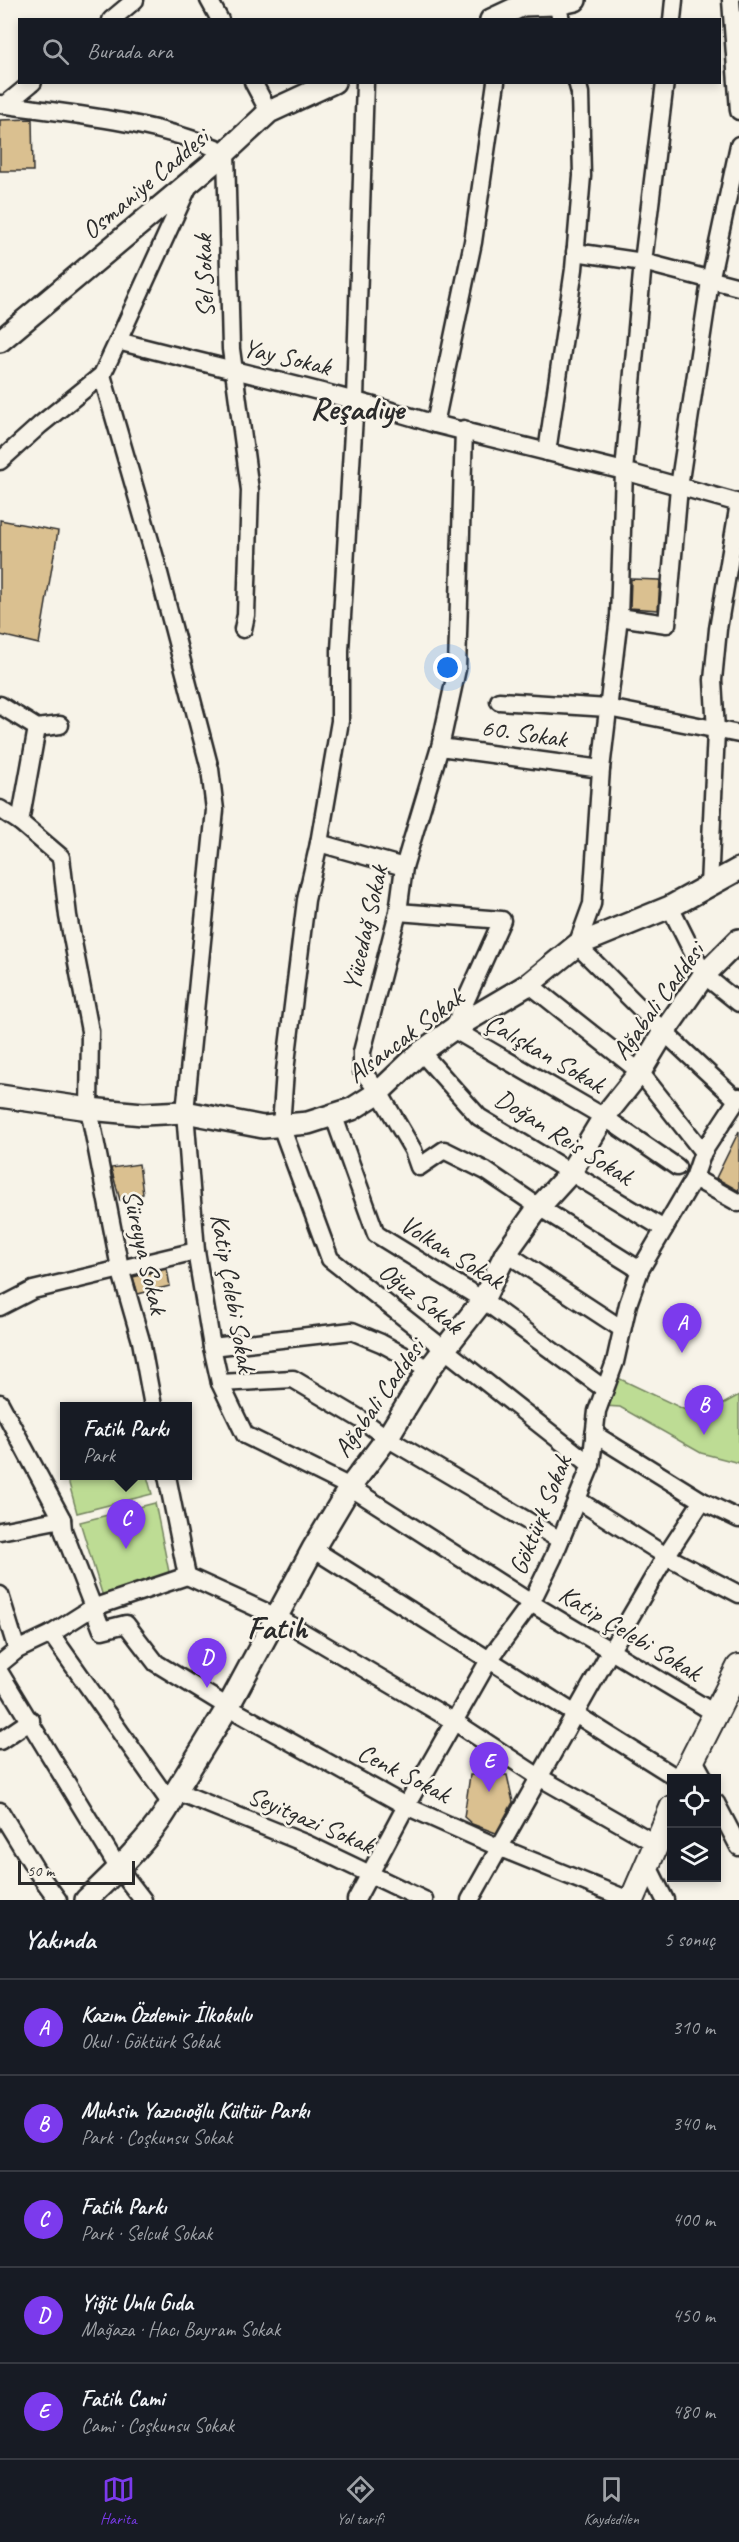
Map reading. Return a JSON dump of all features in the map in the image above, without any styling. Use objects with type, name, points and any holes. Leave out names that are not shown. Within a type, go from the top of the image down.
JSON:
[{"type":"main road","points":[[693,1772],[716,1714],[738,1674]]},
{"type":"main road","points":[[630,1900],[653,1855],[667,1820]]},
{"type":"street","points":[[113,18],[135,0]]},
{"type":"street","points":[[209,0],[219,18]]},
{"type":"street","points":[[672,18],[675,0]]},
{"type":"street","points":[[731,0],[739,111]]},
{"type":"street","points":[[495,18],[523,2],[564,8]]},
{"type":"street","points":[[3,105],[30,84]]},
{"type":"street","points":[[254,84],[269,112]]},
{"type":"street","name":"Osmaniye Caddesi","points":[[0,342],[192,178],[226,152],[269,112],[330,84]]},
{"type":"street","points":[[281,1126],[285,1071],[306,900],[319,843],[340,721],[340,650],[354,399],[365,84]]},
{"type":"street","points":[[435,424],[473,242],[495,84]]},
{"type":"street","points":[[547,452],[575,252],[582,176],[580,93],[578,84]]},
{"type":"street","points":[[665,84],[643,262],[624,471],[618,617],[601,769],[592,904],[577,945],[664,1032],[738,1099]]},
{"type":"street","points":[[3,105],[113,119],[197,140],[226,152]]},
{"type":"street","points":[[618,617],[667,624],[679,487],[710,281],[739,145]]},
{"type":"street","name":"Sel Sokak","points":[[226,152],[231,349],[250,490],[246,615],[243,629]]},
{"type":"street","points":[[0,461],[39,425],[102,375],[192,178]]},
{"type":"street","points":[[575,252],[643,262],[739,287]]},
{"type":"street","name":"Yay Sokak","points":[[118,341],[354,399],[435,424],[464,429],[739,503],[718,629],[713,680],[716,731]]},
{"type":"street","name":"Katip Çelebi Sokak","points":[[102,375],[155,558],[210,768],[215,810],[185,1112],[196,1251],[220,1383],[245,1435],[350,1486],[531,1603],[716,1714]]},
{"type":"street","name":"Yücedağ Sokak","points":[[464,429],[457,669],[440,747],[404,867],[398,912],[362,1052],[362,1071],[379,1092],[413,1150],[420,1167],[444,1150],[486,1171],[640,1270]]},
{"type":"street","points":[[499,701],[608,708],[739,734]]},
{"type":"street","points":[[0,705],[37,728],[60,725]]},
{"type":"street","points":[[20,822],[37,728]]},
{"type":"street","points":[[709,886],[711,797],[716,731]]},
{"type":"street","name":"60. Sokak","points":[[440,747],[601,769]]},
{"type":"street","name":"Süreyya Sokak","points":[[0,809],[20,822],[61,857],[68,916],[90,1030],[89,1109],[120,1268],[141,1341],[152,1402]]},
{"type":"street","points":[[319,843],[404,867]]},
{"type":"street","name":"Alsancak Sokak","points":[[0,1096],[143,1114],[185,1112],[263,1127],[308,1123],[352,1109],[379,1092],[422,1052],[453,1029],[529,984],[577,945],[670,907],[739,869]]},
{"type":"street","points":[[670,907],[704,975],[739,1003]]},
{"type":"street","name":"Çalışkan Sokak","points":[[398,912],[502,920],[453,1029],[604,1117],[677,1167]]},
{"type":"street","name":"Ağabali Caddesi","points":[[86,1900],[119,1869],[173,1798],[228,1707],[313,1549],[350,1486],[387,1438],[429,1369],[483,1300],[506,1253],[539,1207],[570,1173],[604,1117],[640,1072],[664,1032],[704,975],[739,940]]},
{"type":"street","points":[[529,984],[640,1072],[703,1152]]},
{"type":"street","name":"Doğan Reis Sokak","points":[[422,1052],[479,1118],[664,1229]]},
{"type":"street","name":"Göktürk Sokak","points":[[356,1900],[406,1806],[489,1660],[531,1603],[578,1500],[591,1465],[597,1411],[603,1388],[615,1362],[628,1304],[640,1270],[694,1178],[703,1152],[738,1099]]},
{"type":"street","name":"Volkan Sokak","points":[[333,1114],[376,1234],[483,1300],[603,1388]]},
{"type":"street","name":"Oğuz Sokak","points":[[281,1126],[330,1259],[591,1465]]},
{"type":"street","points":[[694,1178],[739,1203]]},
{"type":"street","points":[[0,1307],[33,1290],[196,1251]]},
{"type":"street","points":[[506,1253],[622,1329]]},
{"type":"street","points":[[212,1347],[352,1332],[381,1343],[429,1369]]},
{"type":"street","points":[[220,1383],[293,1379],[362,1420],[387,1438],[560,1540]]},
{"type":"street","points":[[0,1403],[62,1519],[63,1530],[92,1608]]},
{"type":"street","points":[[594,1434],[702,1501],[739,1519]]},
{"type":"street","points":[[168,1480],[187,1576]]},
{"type":"street","points":[[578,1500],[666,1556],[739,1594]]},
{"type":"street","points":[[470,1900],[611,1650],[666,1556],[702,1501]]},
{"type":"street","points":[[0,1531],[62,1519]]},
{"type":"street","points":[[313,1549],[669,1774]]},
{"type":"street","points":[[0,1664],[17,1650],[51,1634],[92,1608],[187,1576],[277,1617],[455,1722],[539,1777],[653,1855],[665,1900]]},
{"type":"street","points":[[0,1595],[17,1650]]},
{"type":"street","name":"Cenk Sokak","points":[[92,1608],[102,1630],[126,1624],[156,1663],[228,1707],[406,1806],[498,1847],[630,1900]]},
{"type":"street","points":[[51,1634],[173,1798]]},
{"type":"street","points":[[0,1673],[31,1720],[119,1869],[143,1900]]},
{"type":"street","points":[[0,1741],[31,1720]]},
{"type":"street","name":"Seyitgazi Sokak","points":[[173,1798],[307,1844],[424,1900]]},
{"type":"street","points":[[721,1811],[739,1847]]},
{"type":"street","points":[[1,1814],[58,1900]]},
{"type":"green space","points":[[616,1377],[700,1417],[739,1395],[739,1463],[701,1453],[620,1407],[604,1406]]},
{"type":"green space","points":[[68,1480],[148,1480],[152,1494],[77,1513]]},
{"type":"green space","points":[[155,1503],[170,1577],[104,1600],[80,1522]]},
{"type":"building","points":[[32,119],[33,171],[0,171],[0,120]]},
{"type":"building","points":[[0,520],[58,531],[39,644],[0,635]]},
{"type":"building","points":[[631,579],[660,580],[658,610],[630,608]]},
{"type":"building","points":[[739,1131],[739,1191],[716,1178]]},
{"type":"building","points":[[139,1164],[143,1194],[120,1200],[111,1168]]},
{"type":"building","points":[[167,1269],[170,1286],[138,1294],[133,1277]]},
{"type":"building","points":[[470,1775],[507,1775],[513,1802],[496,1833],[472,1824],[464,1817]]},
{"type":"place","name":"Kazım Özdemir İlkokulu","points":[[682,1353]]},
{"type":"place","name":"Muhsin Yazıcıoğlu Kültür Parkı","points":[[704,1435]]},
{"type":"place","name":"Fatih Parkı","points":[[126,1549]]},
{"type":"place","name":"Yiğit Unlu Gıda","points":[[207,1688]]},
{"type":"place","name":"Fatih Cami","points":[[489,1792]]},
{"type":"district","name":"Reşadiye","points":[[357,408]]},
{"type":"district","name":"Fatih","points":[[277,1627]]}]
